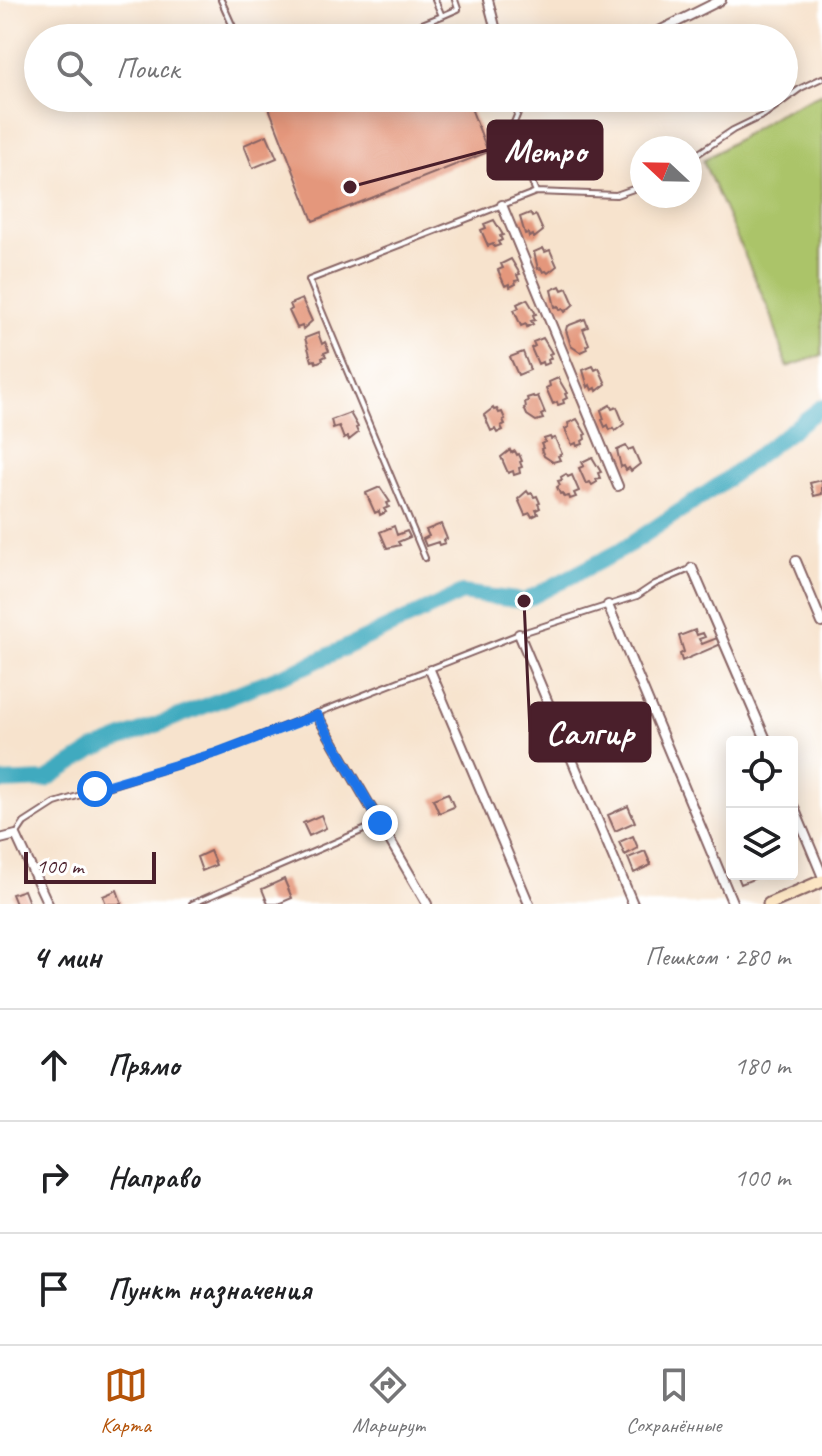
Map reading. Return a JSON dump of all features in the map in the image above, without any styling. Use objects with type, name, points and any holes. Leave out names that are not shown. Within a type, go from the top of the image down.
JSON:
[{"type":"main road","points":[[771,903],[822,881]]},
{"type":"street","points":[[488,0],[494,24]]},
{"type":"street","points":[[671,24],[721,0]]},
{"type":"street","points":[[502,205],[618,486]]},
{"type":"street","points":[[796,561],[822,623]]},
{"type":"street","points":[[692,568],[764,736]]},
{"type":"street","points":[[608,605],[733,904]]},
{"type":"street","points":[[519,634],[633,904]]},
{"type":"street","points":[[430,670],[529,904]]},
{"type":"street","points":[[317,715],[427,904]]},
{"type":"street","points":[[794,808],[822,875]]},
{"type":"street","points":[[0,839],[16,835],[48,904]]},
{"type":"lane","points":[[221,0],[232,24]]},
{"type":"lane","points":[[435,0],[442,16]]},
{"type":"lane","points":[[422,24],[458,9],[455,0]]},
{"type":"lane","points":[[798,90],[822,78]]},
{"type":"lane","points":[[518,112],[511,130],[536,192]]},
{"type":"lane","points":[[702,151],[768,112]]},
{"type":"lane","points":[[425,558],[309,280],[536,192],[616,195],[630,190]]},
{"type":"lane","points":[[16,835],[24,823],[55,803],[216,753],[519,634],[637,596],[655,584],[692,568]]},
{"type":"lane","points":[[192,904],[380,823]]},
{"type":"green space","points":[[822,93],[822,355],[787,367],[772,317],[703,161],[779,113],[798,112],[798,104]]},
{"type":"building","points":[[271,112],[472,112],[488,152],[313,221]]},
{"type":"building","points":[[267,135],[277,158],[253,168],[244,145]]},
{"type":"building","points":[[530,213],[532,217],[536,215],[543,231],[534,238],[525,234],[520,217]]},
{"type":"building","points":[[494,220],[503,235],[498,242],[500,245],[494,247],[493,244],[488,246],[481,230],[486,228],[484,224]]},
{"type":"building","points":[[543,248],[545,252],[550,250],[557,266],[548,273],[538,269],[534,252]]},
{"type":"building","points":[[511,259],[520,274],[517,275],[519,280],[515,281],[516,284],[510,287],[509,284],[505,286],[498,270],[503,268],[501,264]]},
{"type":"building","points":[[560,286],[562,290],[567,288],[574,304],[565,312],[555,307],[551,290]]},
{"type":"building","points":[[302,299],[312,321],[303,329],[302,326],[297,328],[289,311],[292,309],[290,304]]},
{"type":"building","points":[[527,299],[536,314],[533,315],[535,320],[531,321],[533,324],[527,327],[526,324],[521,326],[514,310],[519,308],[517,304]]},
{"type":"building","points":[[585,319],[588,327],[583,329],[589,344],[587,349],[580,352],[571,346],[566,330],[567,326]]},
{"type":"building","points":[[318,333],[329,351],[324,353],[326,356],[323,360],[316,363],[312,361],[305,338]]},
{"type":"building","points":[[543,338],[552,353],[549,354],[549,363],[543,365],[542,362],[538,364],[531,348],[535,346],[533,342]]},
{"type":"building","points":[[523,352],[530,370],[518,375],[510,357]]},
{"type":"building","points":[[593,366],[595,370],[599,368],[606,384],[597,391],[596,388],[592,390],[590,385],[588,387],[583,370]]},
{"type":"building","points":[[558,378],[567,398],[558,405],[557,402],[553,404],[546,388],[550,386],[549,382]]},
{"type":"building","points":[[538,396],[545,413],[541,415],[543,419],[536,421],[527,415],[524,408],[527,398]]},
{"type":"building","points":[[610,405],[612,409],[617,407],[624,424],[615,431],[613,428],[610,430],[608,425],[605,427],[602,420],[601,410]]},
{"type":"building","points":[[493,408],[502,412],[505,419],[505,424],[501,426],[503,430],[497,433],[495,429],[491,431],[484,415]]},
{"type":"building","points":[[350,413],[358,433],[349,440],[348,437],[344,439],[339,426],[333,428],[331,420]]},
{"type":"building","points":[[577,419],[586,434],[583,444],[577,446],[576,443],[572,445],[565,429],[569,427],[568,423]]},
{"type":"building","points":[[555,438],[562,454],[558,456],[560,460],[553,462],[544,456],[541,449],[544,439]]},
{"type":"building","points":[[626,446],[628,450],[633,448],[640,464],[631,471],[621,467],[617,450]]},
{"type":"building","points":[[510,450],[519,454],[522,461],[520,473],[514,475],[513,471],[508,473],[501,457]]},
{"type":"building","points":[[592,457],[601,472],[598,473],[600,478],[592,485],[590,482],[586,484],[579,468],[584,466],[582,462]]},
{"type":"building","points":[[566,474],[568,477],[572,475],[579,491],[574,493],[576,497],[570,499],[560,494],[557,487],[560,485],[558,481]]},
{"type":"building","points":[[822,480],[822,494],[814,496],[810,483]]},
{"type":"building","points":[[380,487],[390,502],[387,503],[389,507],[384,509],[386,512],[380,515],[379,511],[375,513],[366,493]]},
{"type":"building","points":[[527,491],[537,496],[540,503],[540,508],[536,510],[538,514],[532,517],[530,513],[525,515],[518,499]]},
{"type":"building","points":[[441,524],[447,539],[445,543],[426,546],[423,539],[429,536],[426,530]]},
{"type":"building","points":[[394,526],[397,535],[407,531],[410,537],[398,542],[400,545],[387,548],[380,532]]},
{"type":"building","points":[[695,630],[697,635],[703,633],[705,637],[699,639],[702,644],[717,638],[719,645],[682,661],[680,654],[684,652],[679,636]]},
{"type":"building","points":[[448,793],[454,807],[439,813],[433,799]]},
{"type":"building","points":[[628,806],[635,822],[615,831],[608,815]]},
{"type":"building","points":[[321,815],[326,828],[309,836],[303,823]]},
{"type":"building","points":[[633,836],[638,848],[625,855],[619,842]]},
{"type":"building","points":[[210,851],[216,865],[202,871],[197,857]]},
{"type":"building","points":[[645,851],[651,865],[634,873],[628,858]]},
{"type":"building","points":[[284,879],[292,898],[278,904],[268,904],[262,889]]},
{"type":"building","points":[[24,890],[29,903],[16,904],[12,894]]},
{"type":"building","points":[[117,890],[122,904],[106,904],[103,896]]},
{"type":"waterway","points":[[0,782],[46,780],[93,750],[306,666],[462,593],[524,601],[620,551],[719,485],[822,407]]},
{"type":"place","name":"Метро","points":[[350,187]]},
{"type":"place","name":"Салгир","points":[[524,601]]},
{"type":"route","points":[[95,789],[216,753],[317,715],[380,823]]}]
